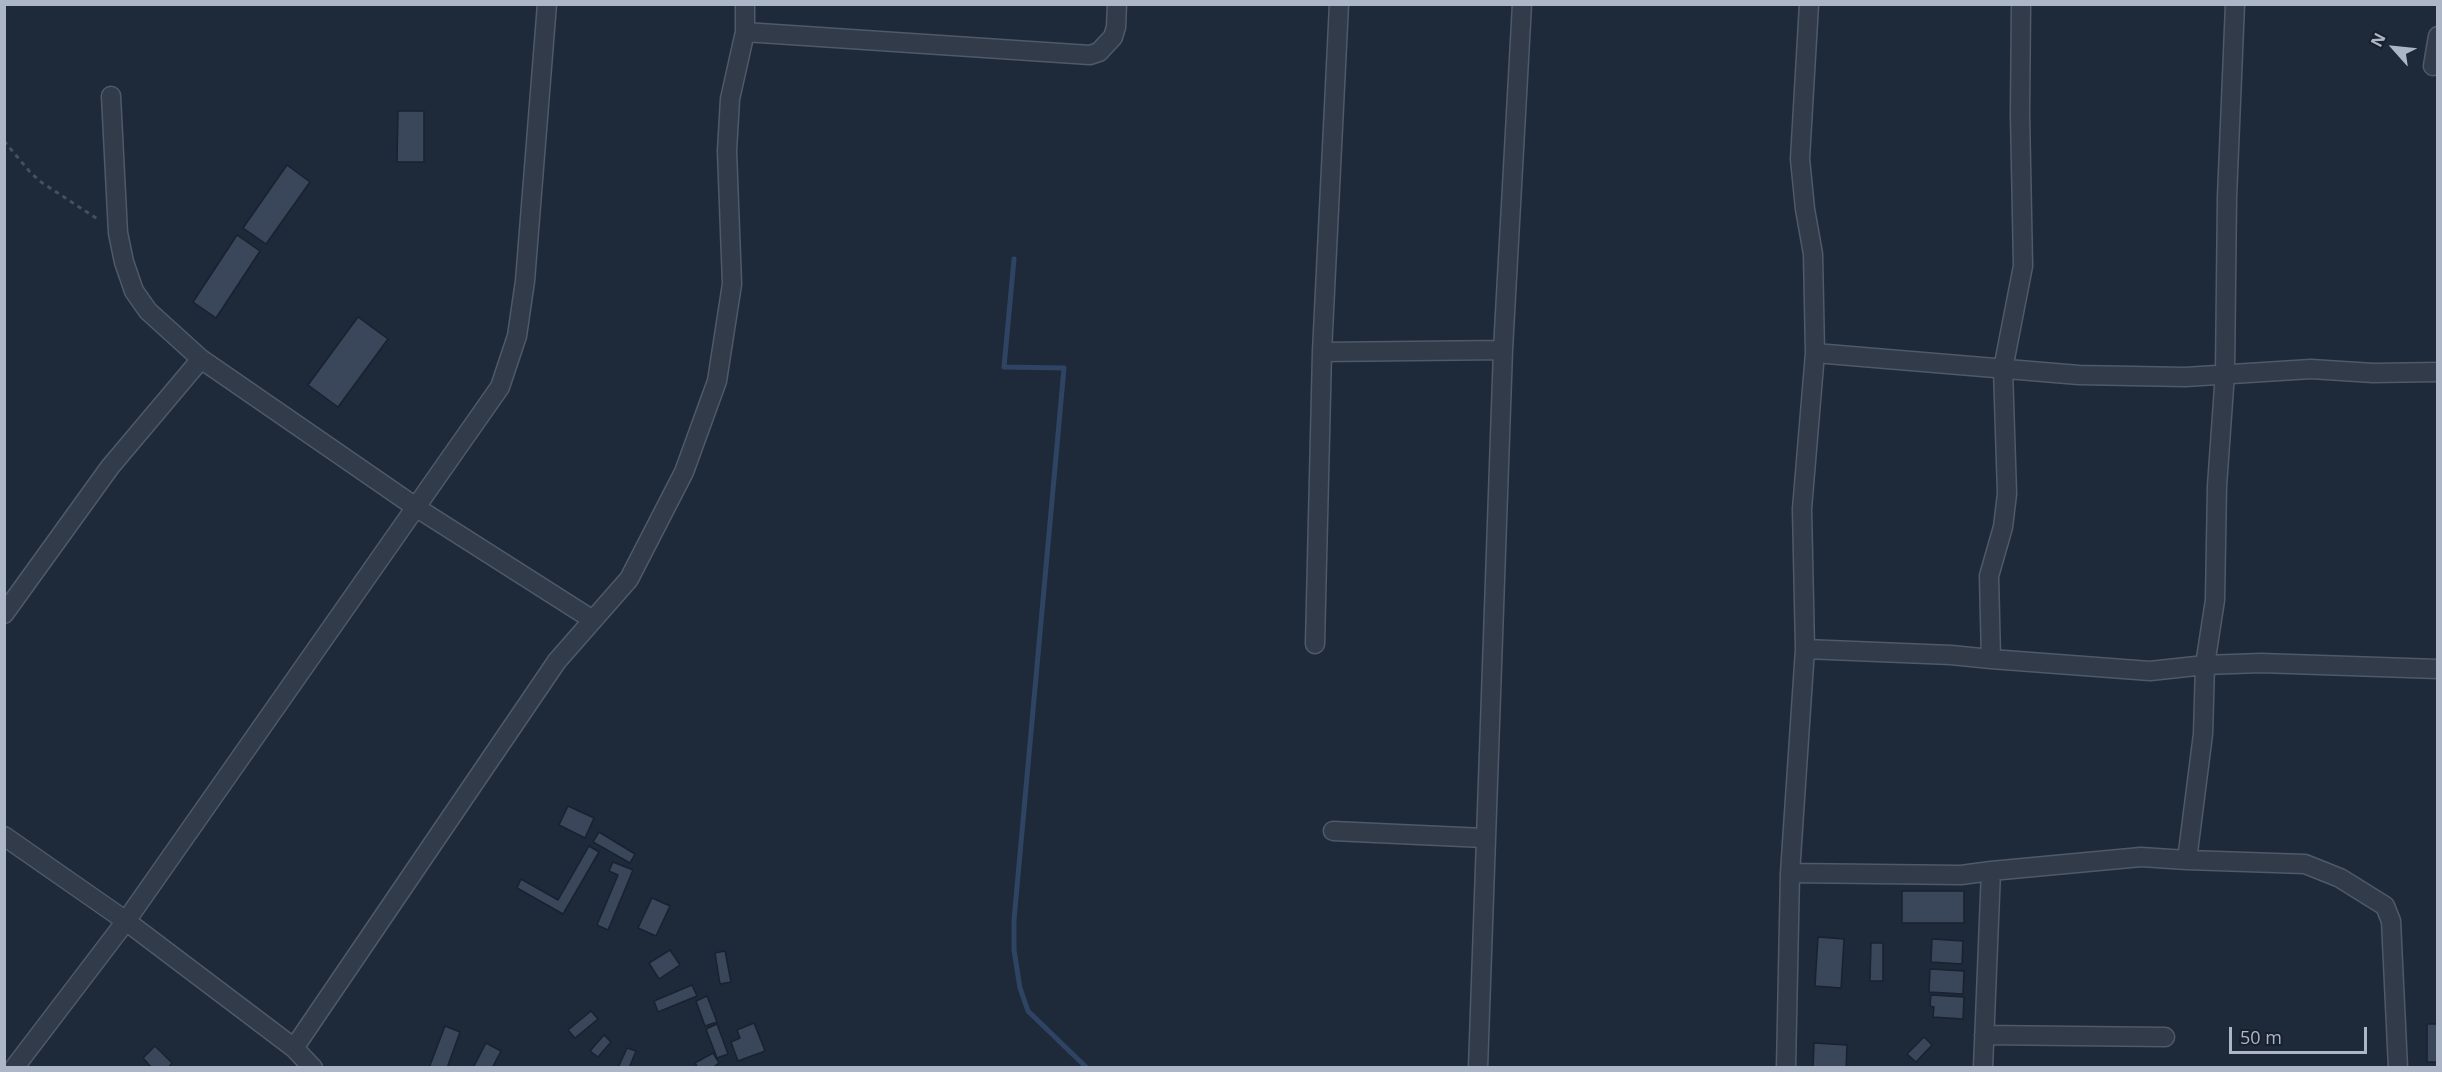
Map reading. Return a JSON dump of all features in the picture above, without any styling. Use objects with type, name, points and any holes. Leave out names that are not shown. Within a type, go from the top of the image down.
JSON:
[{"type":"street","points":[[14,1068],[126,921],[500,387],[517,336],[525,281],[547,4]]},
{"type":"street","points":[[294,1048],[557,661],[629,579],[684,472],[717,381],[732,284],[727,151],[730,99],[745,32],[746,4]]},
{"type":"street","points":[[745,32],[1090,55],[1099,52],[1113,36],[1116,27],[1117,4]]},
{"type":"street","points":[[1315,644],[1322,351],[1339,4]]},
{"type":"street","points":[[1478,1068],[1484,838],[1503,350],[1522,4]]},
{"type":"street","points":[[1786,1068],[1790,873],[1805,649],[1802,509],[1815,353],[1813,254],[1805,209],[1800,159],[1809,4]]},
{"type":"street","points":[[1990,659],[1989,576],[2003,527],[2007,494],[2003,369],[2023,266],[2020,114],[2021,4]]},
{"type":"street","points":[[2187,860],[2203,734],[2205,665],[2215,600],[2217,486],[2225,373],[2226,197],[2235,4]]},
{"type":"street","points":[[2433,66],[2438,36]]},
{"type":"street","points":[[111,96],[118,233],[124,262],[134,291],[148,311],[201,359],[417,508],[593,620]]},
{"type":"street","points":[[1322,351],[1503,350]]},
{"type":"street","points":[[1815,353],[2079,375],[2185,377],[2311,369],[2373,373],[2438,372]]},
{"type":"street","points":[[4,614],[110,466],[201,359]]},
{"type":"street","points":[[1805,649],[1951,655],[2150,671],[2205,665],[2261,663],[2438,669]]},
{"type":"street","points":[[1333,831],[1484,838]]},
{"type":"street","points":[[4,836],[126,921],[294,1048],[313,1068]]},
{"type":"street","points":[[1790,873],[1961,875],[2141,857],[2305,864],[2340,878],[2385,906],[2391,921],[2398,1068]]},
{"type":"street","points":[[1983,1068],[1991,871]]},
{"type":"street","points":[[1984,1035],[2165,1037]]},
{"type":"path","points":[[4,141],[41,182],[118,233]]},
{"type":"building","points":[[398,111],[424,111],[424,162],[397,162]]},
{"type":"building","points":[[287,165],[310,182],[266,244],[243,228]]},
{"type":"building","points":[[237,235],[260,251],[216,318],[193,302]]},
{"type":"building","points":[[358,317],[388,339],[338,407],[308,385]]},
{"type":"building","points":[[568,806],[594,818],[585,838],[559,825]]},
{"type":"building","points":[[599,832],[635,854],[630,863],[593,842]]},
{"type":"building","points":[[589,846],[599,852],[563,914],[517,888],[521,879],[558,900]]},
{"type":"building","points":[[613,862],[633,870],[608,930],[597,925],[618,875],[609,871]]},
{"type":"building","points":[[1902,891],[1964,891],[1964,923],[1902,923]]},
{"type":"building","points":[[652,898],[670,906],[656,936],[638,928]]},
{"type":"building","points":[[1818,937],[1844,939],[1841,988],[1815,986]]},
{"type":"building","points":[[1932,939],[1963,941],[1962,964],[1931,962]]},
{"type":"building","points":[[1871,943],[1883,943],[1883,981],[1870,981]]},
{"type":"building","points":[[670,950],[680,965],[659,979],[649,963]]},
{"type":"building","points":[[725,951],[731,982],[720,984],[715,953]]},
{"type":"building","points":[[1930,969],[1964,971],[1963,994],[1929,992]]},
{"type":"building","points":[[692,985],[697,996],[658,1012],[654,1001]]},
{"type":"building","points":[[1931,995],[1964,997],[1963,1019],[1933,1017],[1934,1007],[1930,1006]]},
{"type":"building","points":[[707,996],[717,1022],[705,1026],[696,1001]]},
{"type":"building","points":[[591,1011],[598,1019],[575,1038],[568,1030]]},
{"type":"building","points":[[754,1023],[765,1051],[738,1061],[731,1042],[740,1038],[737,1030]]},
{"type":"building","points":[[717,1024],[728,1054],[717,1058],[706,1029]]},
{"type":"building","points":[[2427,1024],[2438,1024],[2438,1062],[2427,1062]]},
{"type":"building","points":[[445,1026],[460,1032],[447,1068],[429,1068]]},
{"type":"building","points":[[604,1035],[611,1042],[598,1057],[590,1051]]},
{"type":"building","points":[[1924,1037],[1932,1045],[1916,1062],[1907,1054]]},
{"type":"building","points":[[486,1043],[501,1051],[492,1068],[473,1068]]},
{"type":"building","points":[[1814,1043],[1847,1045],[1846,1068],[1813,1068]]},
{"type":"building","points":[[155,1046],[172,1063],[168,1068],[152,1068],[143,1058]]},
{"type":"building","points":[[627,1048],[636,1051],[629,1068],[618,1068]]},
{"type":"building","points":[[713,1053],[719,1063],[712,1068],[698,1068],[695,1063]]},
{"type":"waterway","points":[[1014,259],[1004,367],[1064,368],[1014,920],[1014,950],[1020,988],[1028,1011],[1087,1068]]}]
